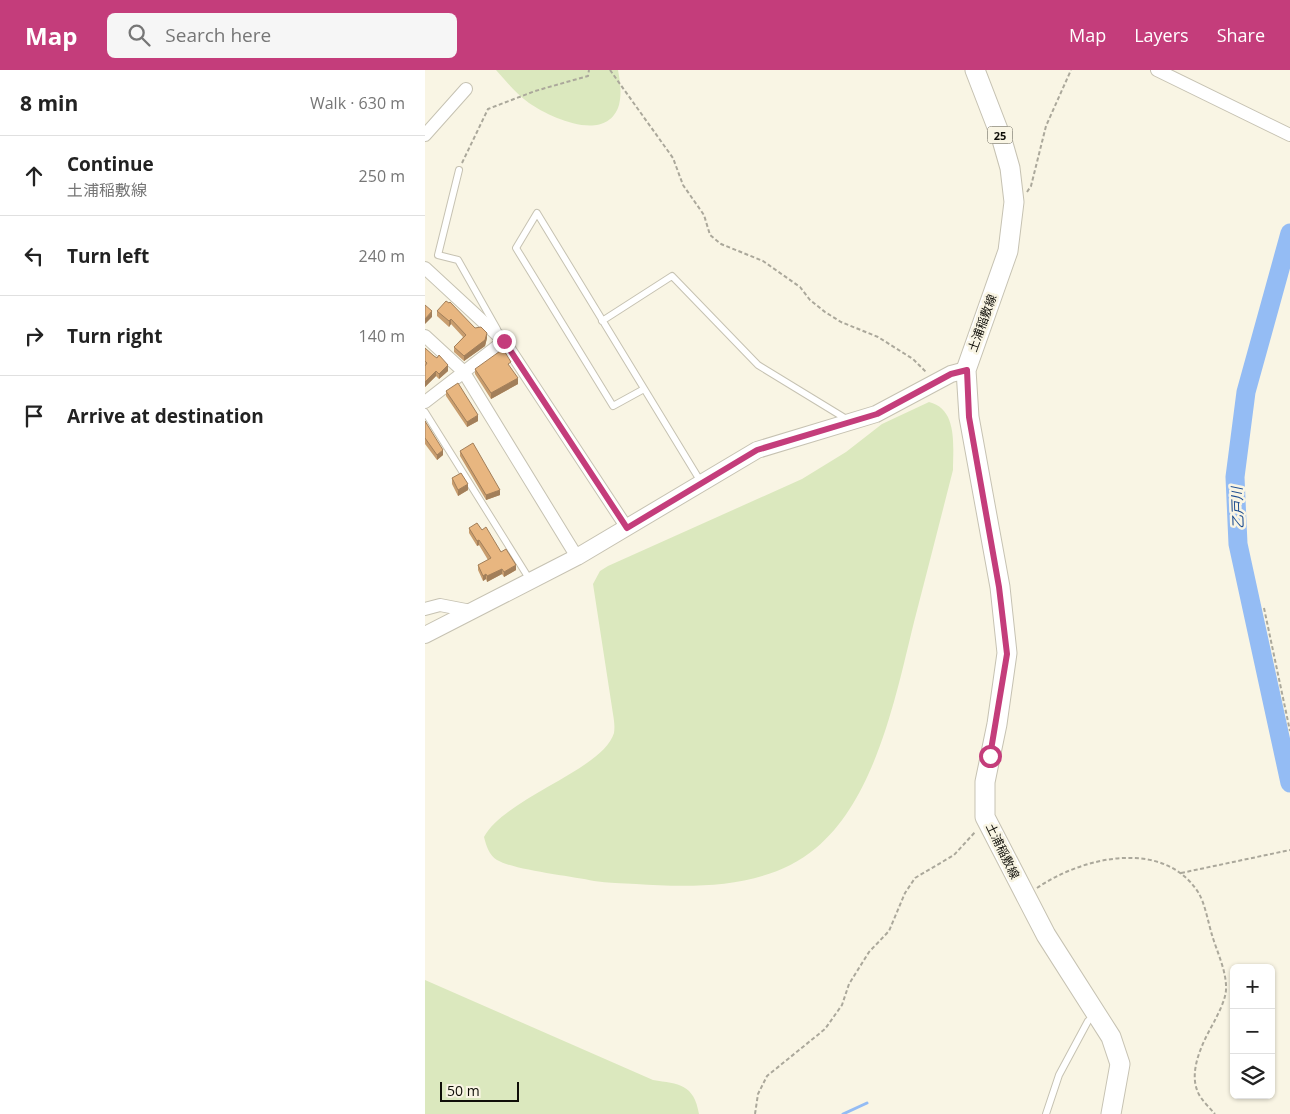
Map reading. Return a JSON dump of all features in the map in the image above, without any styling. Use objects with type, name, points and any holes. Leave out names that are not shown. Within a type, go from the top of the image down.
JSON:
[{"type":"main road","name":"土浦稲敷線","points":[[975,70],[1002,140],[1010,168],[1014,202],[1008,251],[967,370],[969,417],[999,587],[1007,654],[997,724],[985,782],[985,816],[1045,935],[1111,1038],[1120,1064],[1111,1114]]},
{"type":"street","points":[[1157,70],[1290,135]]},
{"type":"street","points":[[425,135],[466,89]]},
{"type":"street","points":[[425,268],[504,341],[627,528]]},
{"type":"street","points":[[425,336],[463,371],[577,557]]},
{"type":"street","points":[[425,402],[504,341]]},
{"type":"street","points":[[425,635],[577,557],[757,450],[877,414],[957,371],[967,370]]},
{"type":"street","points":[[425,609],[440,605],[471,611]]},
{"type":"lane","points":[[459,170],[438,255],[458,260],[504,341]]},
{"type":"lane","points":[[644,389],[613,406],[516,248],[537,213],[702,483]]},
{"type":"lane","points":[[602,321],[672,276],[758,365],[851,422]]},
{"type":"lane","points":[[425,412],[530,580]]},
{"type":"lane","points":[[1046,1114],[1059,1075],[1088,1021],[1096,1014]]},
{"type":"path","points":[[459,170],[489,110],[535,91],[588,76],[589,70]]},
{"type":"path","points":[[610,70],[673,158],[683,185],[704,215],[710,235],[721,244],[763,261],[779,271],[825,312],[841,322],[878,337],[913,359],[935,382]]},
{"type":"path","points":[[1014,202],[1023,198],[1031,186],[1045,126],[1071,70]]},
{"type":"path","points":[[1264,608],[1290,731]]},
{"type":"path","points":[[755,1114],[758,1094],[767,1076],[825,1029],[841,1005],[849,984],[869,952],[889,931],[905,893],[915,878],[954,855],[974,834],[985,816]]},
{"type":"path","points":[[1181,873],[1290,850]]},
{"type":"path","points":[[1025,896],[1047,881],[1076,868],[1107,860],[1135,857],[1153,859],[1181,873],[1199,892],[1224,973],[1226,990],[1222,1007],[1203,1041],[1196,1072],[1197,1090],[1215,1114]]},
{"type":"green space","points":[[496,70],[618,70],[621,92],[619,105],[613,117],[603,123],[591,125],[564,121],[529,103],[515,92]]},
{"type":"green space","points":[[929,402],[945,412],[949,420],[953,440],[953,470],[900,681],[881,744],[869,774],[854,802],[837,827],[816,848],[797,861],[776,871],[730,883],[683,886],[610,883],[516,867],[494,858],[488,850],[484,837],[495,823],[512,809],[592,759],[606,746],[614,733],[614,719],[593,584],[600,571],[802,479],[846,452],[882,424]]},
{"type":"green space","points":[[425,980],[653,1080],[684,1087],[689,1091],[697,1104],[699,1114],[425,1114]]},
{"type":"building","points":[[446,301],[450,302],[475,328],[481,327],[487,333],[485,340],[464,356],[454,347],[466,335],[451,319],[449,321],[437,311]]},
{"type":"building","points":[[425,305],[432,311],[425,319]]},
{"type":"building","points":[[425,348],[437,358],[439,355],[448,365],[439,374],[436,371],[425,382],[425,366],[427,363],[425,361]]},
{"type":"building","points":[[503,349],[511,362],[508,364],[518,378],[491,393],[475,369]]},
{"type":"building","points":[[458,383],[478,415],[467,422],[446,391]]},
{"type":"building","points":[[425,421],[443,450],[437,455],[425,438]]},
{"type":"building","points":[[473,443],[500,490],[486,495],[460,451]]},
{"type":"building","points":[[461,473],[468,484],[458,490],[452,478]]},
{"type":"building","points":[[477,523],[482,530],[486,527],[501,552],[506,549],[516,565],[504,572],[502,569],[483,576],[478,565],[491,558],[469,528]]},
{"type":"waterway","name":"乙戸川","points":[[1290,233],[1246,392],[1235,477],[1238,544],[1290,783]]},
{"type":"waterway","points":[[843,1114],[867,1103]]},
{"type":"route","points":[[504,341],[627,528],[757,450],[877,414],[957,371],[967,370],[969,417],[999,587],[1007,654],[997,724],[990,756]]}]
